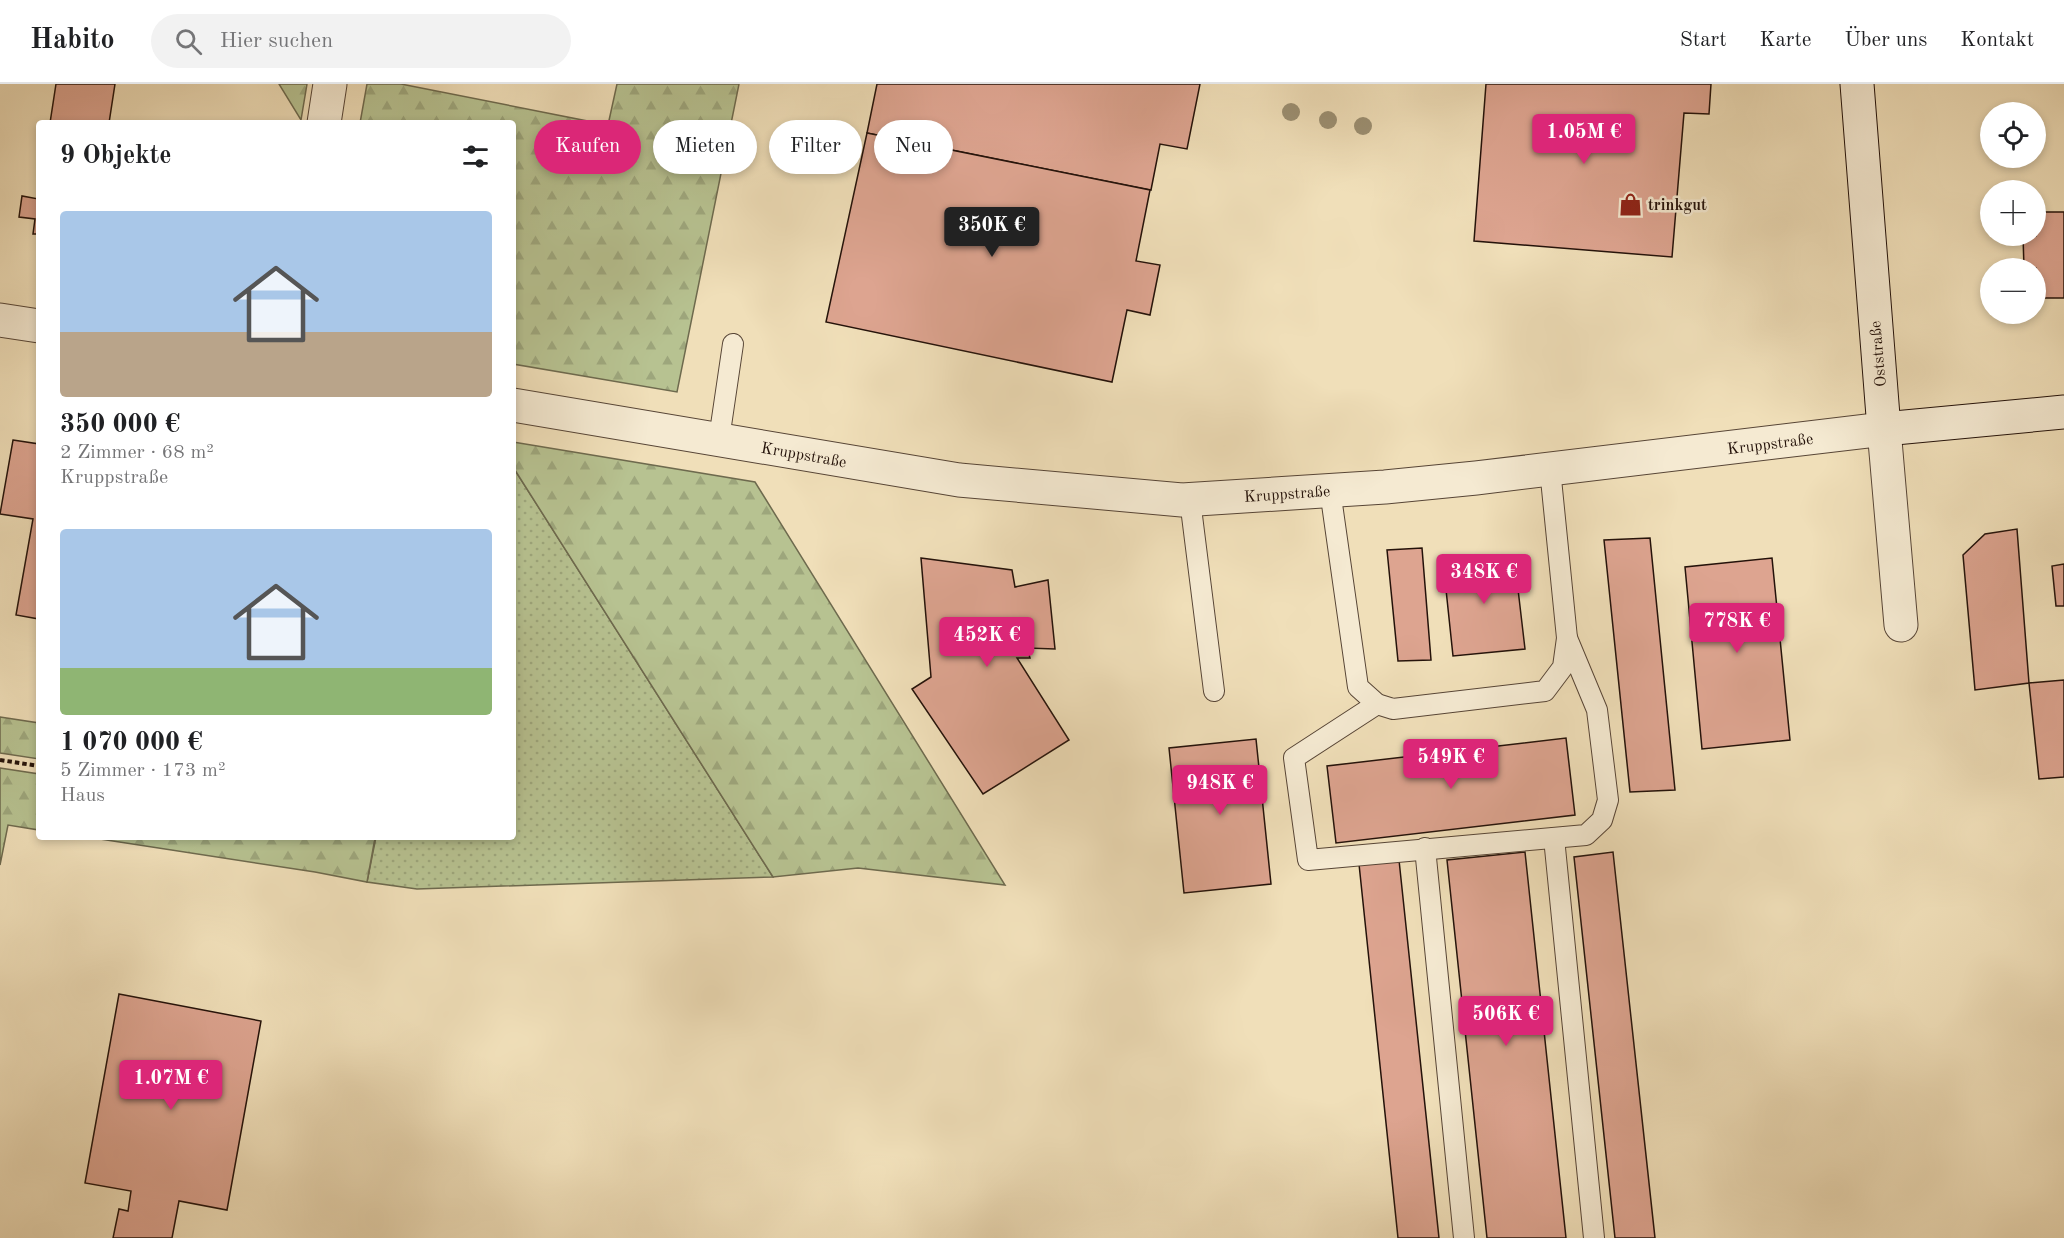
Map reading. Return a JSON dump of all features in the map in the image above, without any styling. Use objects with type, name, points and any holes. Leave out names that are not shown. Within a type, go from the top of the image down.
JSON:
[{"type":"street","points":[[324,120],[330,84]]},
{"type":"street","name":"Oststraße","points":[[1857,84],[1901,625]]},
{"type":"street","points":[[0,320],[36,326]]},
{"type":"street","name":"Kruppstraße","points":[[516,405],[959,480],[1190,500],[1385,487],[1884,429],[2064,412]]},
{"type":"lane","points":[[719,439],[733,344]]},
{"type":"lane","points":[[1330,490],[1358,687],[1377,704],[1393,710],[1545,691],[1563,667],[1567,638],[1550,469]]},
{"type":"lane","points":[[1190,500],[1214,691]]},
{"type":"lane","points":[[1377,704],[1294,758],[1308,860],[1586,835],[1602,820],[1608,800],[1597,710],[1567,638]]},
{"type":"lane","points":[[1554,838],[1594,1238]]},
{"type":"lane","points":[[1425,848],[1464,1238]]},
{"type":"path","points":[[0,760],[36,766]]},
{"type":"green space","points":[[279,84],[307,84],[301,120]]},
{"type":"green space","points":[[367,84],[401,84],[583,120],[534,120],[534,174],[641,174],[641,120],[609,120],[617,84],[739,84],[732,120],[653,120],[653,174],[721,174],[677,392],[516,365],[516,120],[361,120]]},
{"type":"green space","points":[[516,442],[755,482],[1005,885],[858,868],[773,877],[516,472]]},
{"type":"green space","points":[[516,472],[773,877],[417,889],[367,882],[375,840],[516,840]]},
{"type":"green space","points":[[0,717],[36,723],[36,759],[0,753]]},
{"type":"green space","points":[[0,768],[36,774],[36,830],[8,825],[0,865]]},
{"type":"green space","points":[[107,840],[375,840],[367,882]]},
{"type":"building","points":[[56,84],[115,84],[109,120],[50,120]]},
{"type":"building","points":[[877,84],[1200,84],[1187,149],[1160,144],[1151,190],[953,150],[953,120],[874,120],[874,134],[867,133]]},
{"type":"building","points":[[1486,84],[1711,84],[1709,114],[1684,113],[1672,257],[1474,241]]},
{"type":"building","points":[[867,133],[874,134],[874,174],[953,174],[953,150],[1150,190],[1136,261],[1160,265],[1150,315],[1127,310],[1112,382],[826,322],[858,174],[862,174],[862,156]]},
{"type":"building","points":[[22,196],[36,199],[36,234],[33,234],[35,219],[19,217]]},
{"type":"building","points":[[2046,212],[2064,212],[2064,298],[2046,298],[2046,258],[2024,258],[2023,246],[2046,246]]},
{"type":"building","points":[[13,440],[36,444],[36,618],[16,615],[33,519],[0,514]]},
{"type":"building","points":[[2017,529],[2029,683],[1975,690],[1963,555],[1985,534]]},
{"type":"building","points":[[1650,538],[1675,790],[1630,792],[1604,540]]},
{"type":"building","points":[[1422,548],[1431,660],[1398,661],[1387,550]]},
{"type":"building","points":[[1514,555],[1525,649],[1453,656],[1443,561]]},
{"type":"building","points":[[921,558],[1012,570],[1015,587],[1048,580],[1055,649],[1027,648],[1030,658],[1017,658],[1069,740],[983,794],[912,689],[931,677]]},
{"type":"building","points":[[1772,558],[1790,740],[1702,749],[1685,567]]},
{"type":"building","points":[[2064,564],[2064,606],[2056,606],[2052,566]]},
{"type":"building","points":[[2064,680],[2064,777],[2039,779],[2029,683]]},
{"type":"building","points":[[1566,738],[1575,815],[1336,843],[1327,766]]},
{"type":"building","points":[[1256,739],[1271,884],[1184,893],[1169,748]]},
{"type":"building","points":[[1525,852],[1566,1238],[1487,1238],[1447,860]]},
{"type":"building","points":[[1613,852],[1655,1238],[1615,1238],[1574,857]]},
{"type":"building","points":[[1399,860],[1439,1238],[1398,1238],[1359,864]]},
{"type":"building","points":[[119,994],[261,1021],[227,1210],[179,1201],[172,1238],[113,1238],[119,1209],[128,1211],[131,1191],[85,1183]]},
{"type":"place","name":"trinkgut","points":[[1630,204]]}]
